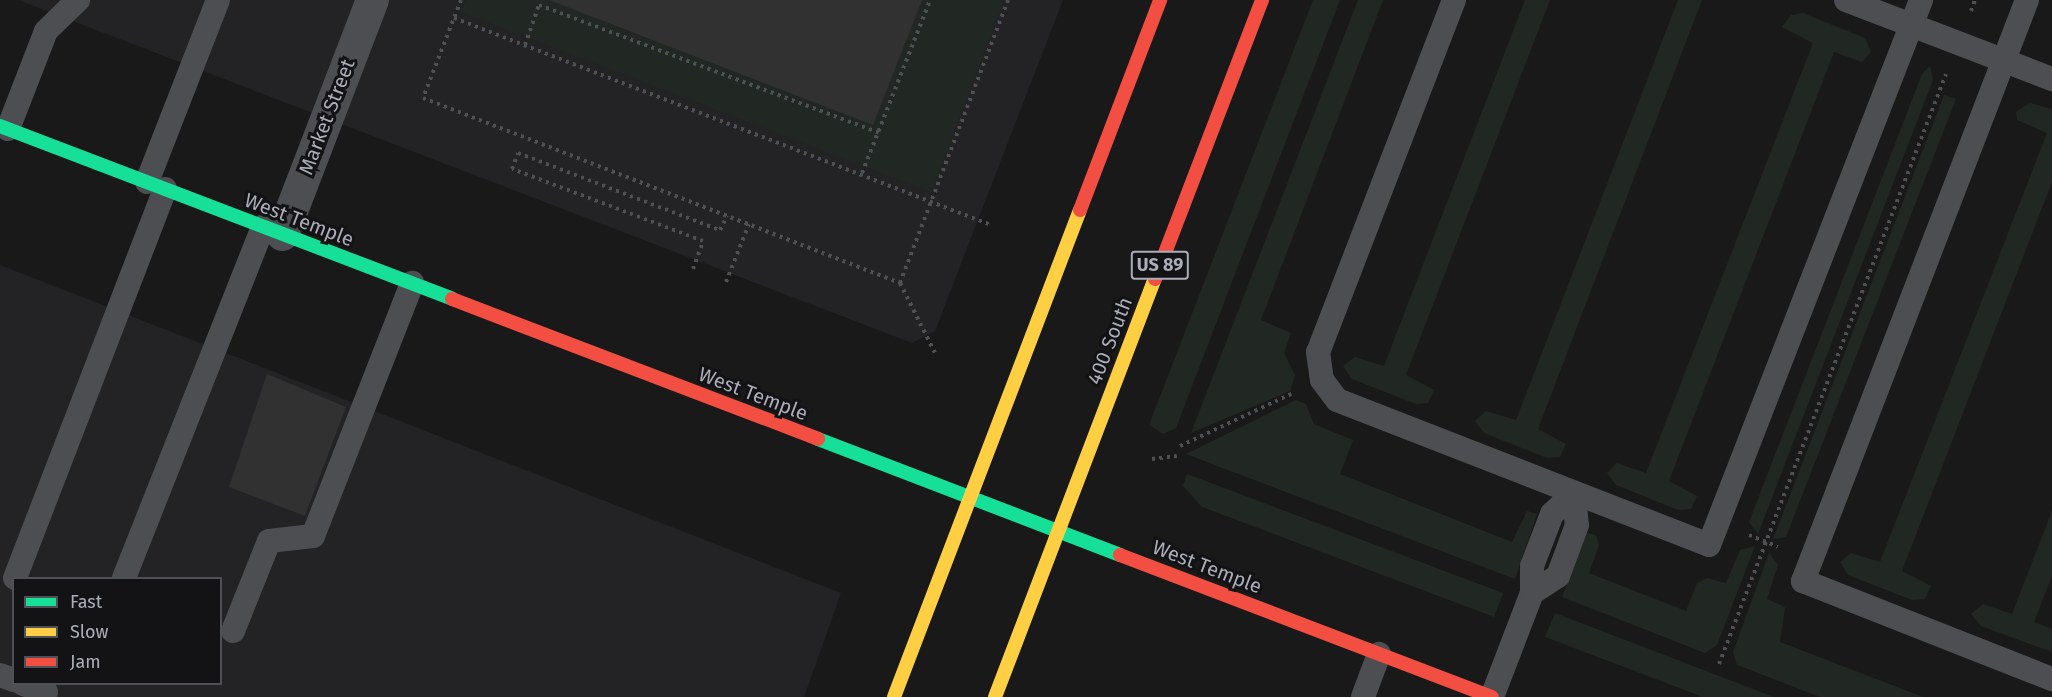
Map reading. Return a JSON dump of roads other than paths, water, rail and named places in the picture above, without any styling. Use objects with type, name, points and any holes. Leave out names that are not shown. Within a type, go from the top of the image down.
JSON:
[{"type":"main road","points":[[894,697],[1160,0]]},
{"type":"main road","name":"400 South","points":[[995,697],[1262,0]]},
{"type":"main road","name":"West Temple","points":[[4,127],[1492,697]]},
{"type":"street","name":"Market Street","points":[[272,230],[372,0]]},
{"type":"lane","points":[[4,127],[46,31],[78,0]]},
{"type":"lane","points":[[16,577],[156,186],[218,0]]},
{"type":"lane","points":[[1454,0],[1318,352],[1322,380],[1337,400],[1709,545],[1921,0]]},
{"type":"lane","points":[[1846,0],[2052,79]]},
{"type":"lane","points":[[2027,0],[1803,581],[2052,679]]},
{"type":"lane","points":[[125,577],[272,230]]},
{"type":"lane","points":[[233,631],[269,541],[312,536],[412,283]]},
{"type":"lane","points":[[1492,697],[1532,593],[1558,576],[1577,525],[1574,493]]},
{"type":"lane","points":[[1363,697],[1378,654]]},
{"type":"lane","points":[[26,685],[46,692],[45,697]]}]
